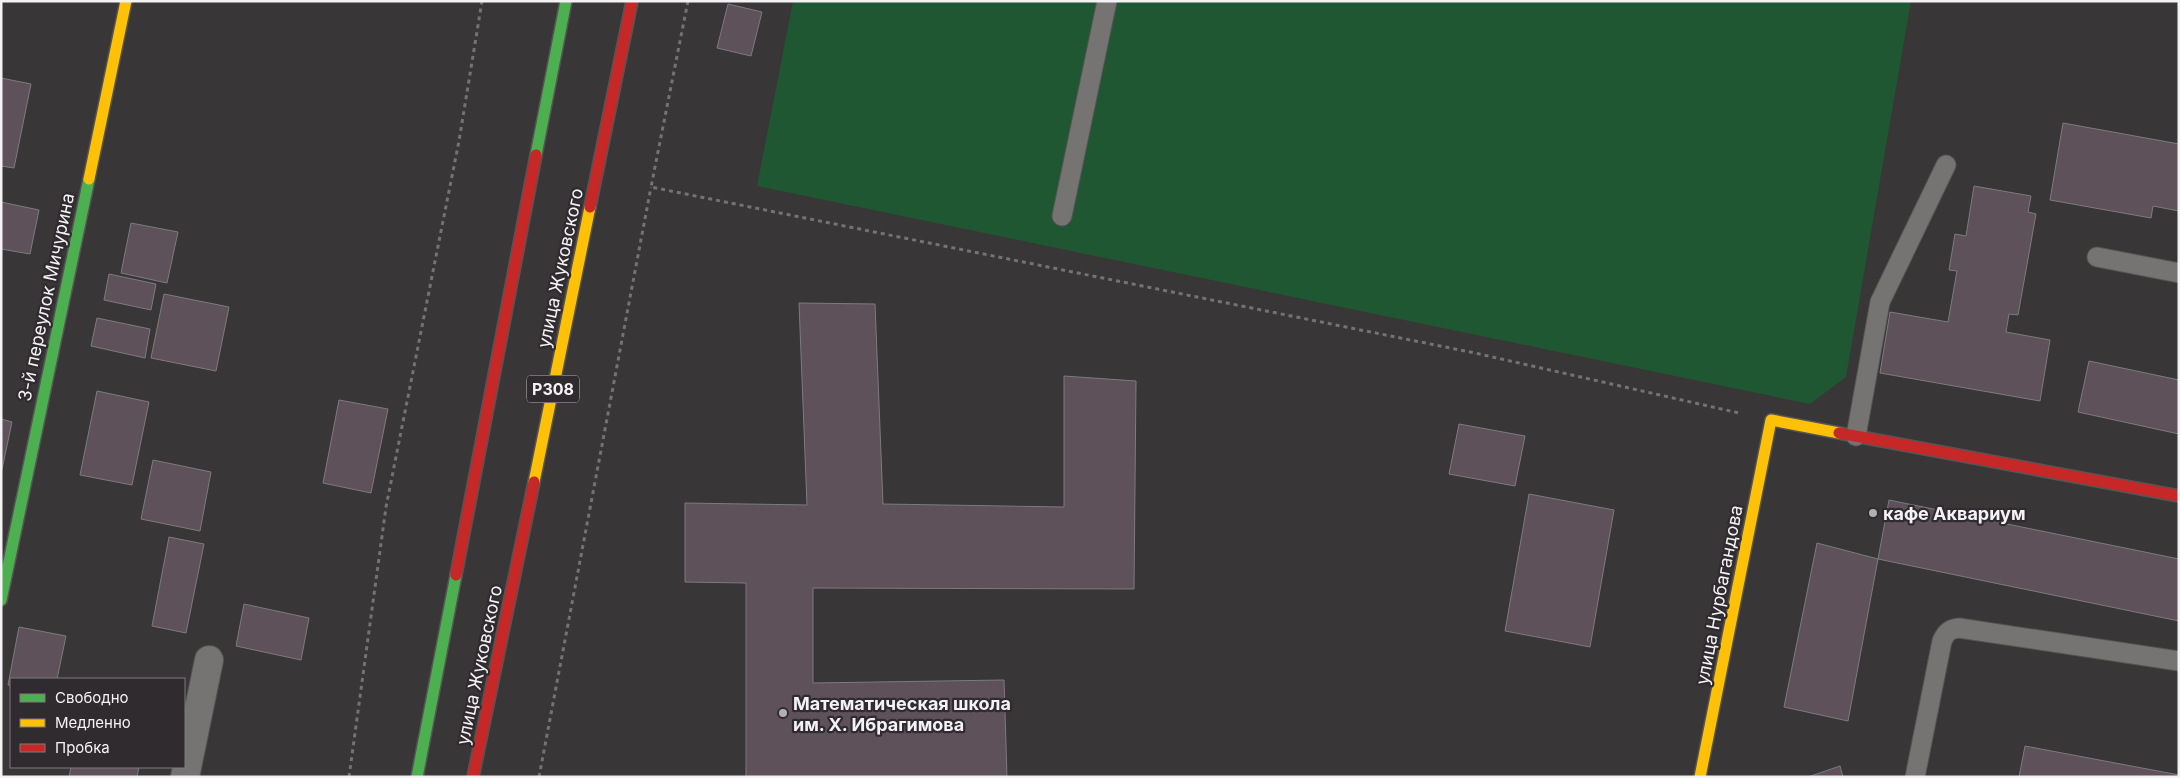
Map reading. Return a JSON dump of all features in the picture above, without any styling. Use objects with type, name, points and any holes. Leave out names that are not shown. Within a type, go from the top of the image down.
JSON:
[{"type":"main road","name":"3-й переулок Мичурина","points":[[1,600],[126,1]]},
{"type":"main road","points":[[417,777],[566,1]]},
{"type":"main road","name":"улица Жуковского","points":[[474,777],[632,1]]},
{"type":"main road","points":[[1771,420],[2179,496]]},
{"type":"main road","name":"улица Нурбагандова","points":[[1700,777],[1771,420]]},
{"type":"street","points":[[185,777],[209,660]]},
{"type":"lane","points":[[1062,216],[1107,1]]},
{"type":"lane","points":[[1856,436],[1880,302],[1946,166]]},
{"type":"lane","points":[[2097,257],[2179,273]]},
{"type":"lane","points":[[1915,777],[1942,640],[1945,633],[1951,629],[1960,628],[2179,662]]},
{"type":"path","points":[[348,777],[386,507],[458,141],[482,1]]},
{"type":"path","points":[[539,777],[688,1]]},
{"type":"path","points":[[651,187],[1475,353],[1771,420]]},
{"type":"green space","points":[[793,1],[1911,1],[1846,377],[1810,404],[757,186]]},
{"type":"building","points":[[728,4],[762,12],[751,56],[717,48]]},
{"type":"building","points":[[1,78],[31,84],[14,168],[1,166]]},
{"type":"building","points":[[2063,123],[2179,144],[2179,211],[2153,206],[2151,218],[2050,200]]},
{"type":"building","points":[[1974,186],[2031,196],[2028,212],[2036,214],[2018,315],[2009,314],[2006,332],[2050,340],[2040,401],[1880,373],[1890,312],[1948,322],[1957,271],[1949,270],[1955,234],[1966,236]]},
{"type":"building","points":[[1,202],[39,210],[30,254],[1,249]]},
{"type":"building","points":[[131,223],[178,232],[167,283],[121,273]]},
{"type":"building","points":[[109,274],[156,284],[151,310],[104,300]]},
{"type":"building","points":[[164,294],[229,307],[216,371],[151,358]]},
{"type":"building","points":[[799,303],[875,304],[883,504],[1064,507],[1064,376],[1136,381],[1134,589],[813,588],[813,683],[1004,680],[1007,777],[746,777],[746,583],[685,582],[685,503],[807,505]]},
{"type":"building","points":[[97,318],[150,329],[145,358],[91,346]]},
{"type":"building","points":[[2089,361],[2179,380],[2179,434],[2078,412]]},
{"type":"building","points":[[97,391],[149,402],[132,485],[80,475]]},
{"type":"building","points":[[339,400],[388,409],[371,493],[323,483]]},
{"type":"building","points":[[1,419],[12,422],[1,474]]},
{"type":"building","points":[[1459,424],[1525,436],[1515,486],[1449,474]]},
{"type":"building","points":[[153,460],[211,472],[200,531],[141,519]]},
{"type":"building","points":[[1529,494],[1614,510],[1590,647],[1505,631]]},
{"type":"building","points":[[1889,500],[2179,559],[2179,621],[1878,559]]},
{"type":"building","points":[[169,537],[204,544],[186,633],[152,626]]},
{"type":"building","points":[[1817,543],[1878,559],[1848,721],[1784,707]]},
{"type":"building","points":[[244,604],[309,618],[301,660],[236,646]]},
{"type":"building","points":[[19,627],[66,636],[57,678],[10,678],[10,686],[8,685]]},
{"type":"building","points":[[2025,746],[2179,775],[2179,777],[2019,777]]},
{"type":"building","points":[[1840,766],[1843,777],[1808,777]]},
{"type":"building","points":[[71,768],[139,768],[137,777],[69,777]]},
{"type":"traffic: fast","points":[[536,155],[566,1]]},
{"type":"traffic: fast","points":[[1,600],[89,179]]},
{"type":"traffic: fast","points":[[417,777],[456,575]]},
{"type":"traffic: slow","points":[[89,179],[126,1]]},
{"type":"traffic: slow","points":[[534,482],[590,207]]},
{"type":"traffic: slow","points":[[1700,777],[1771,420],[1839,433]]},
{"type":"traffic: jam","points":[[590,207],[632,1]]},
{"type":"traffic: jam","points":[[456,575],[536,155]]},
{"type":"traffic: jam","points":[[1839,433],[2179,496]]},
{"type":"traffic: jam","points":[[473,777],[534,482]]},
{"type":"place","name":"кафе Аквариум","points":[[1873,513]]},
{"type":"place","name":"Математическая школа им. Х. Ибрагимова","points":[[783,713]]}]
